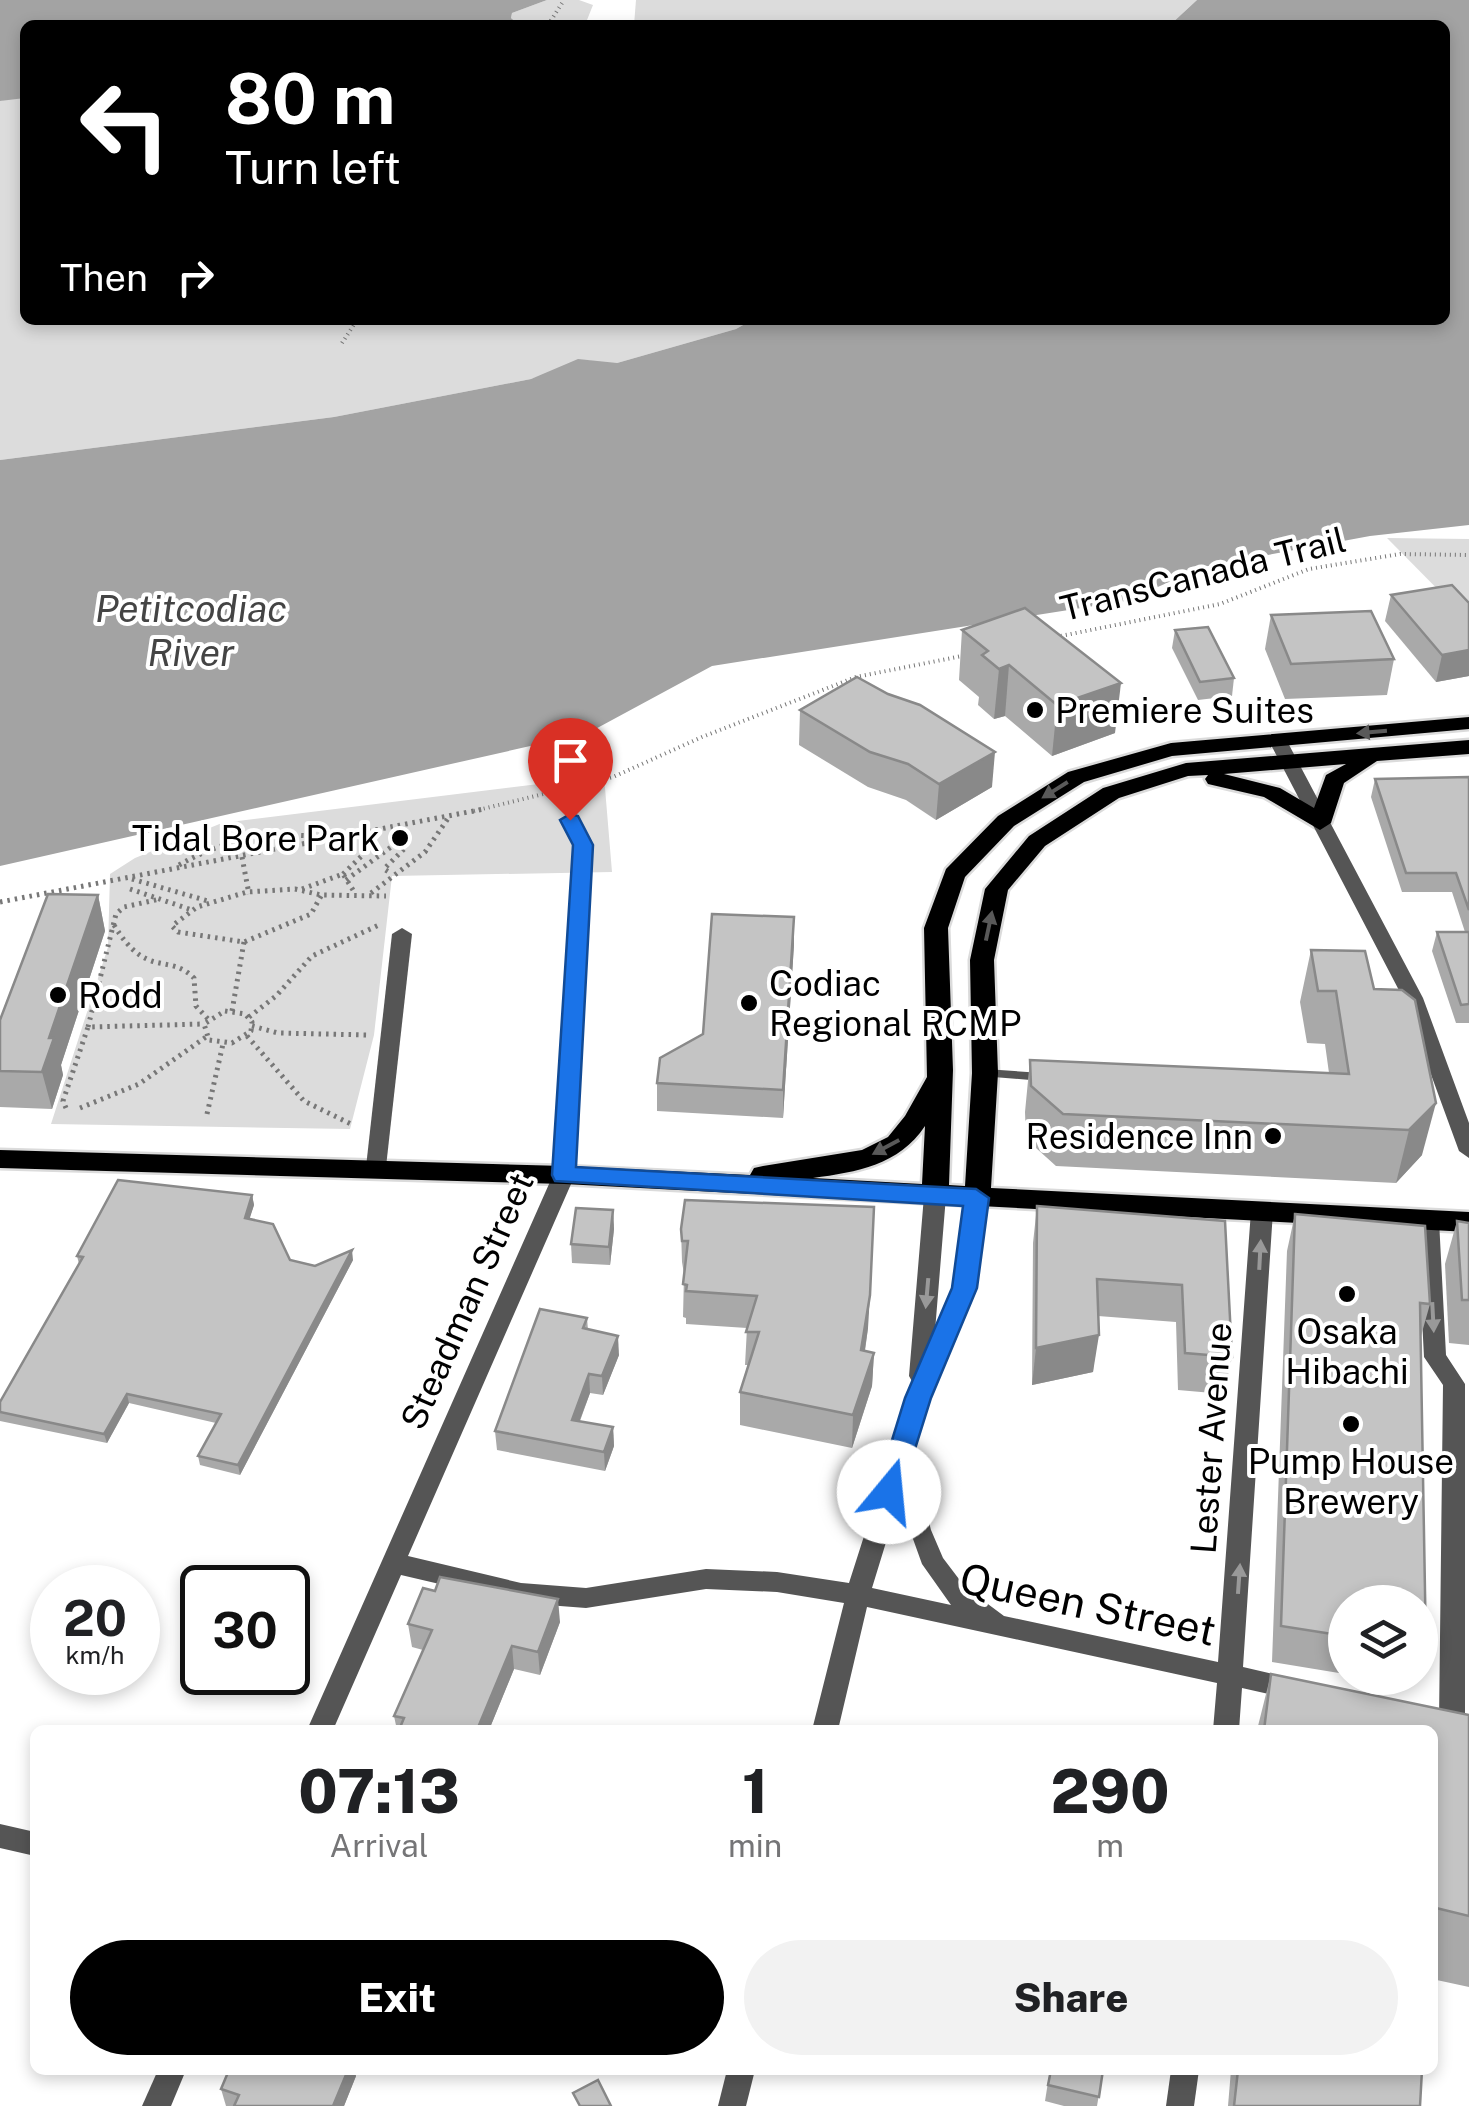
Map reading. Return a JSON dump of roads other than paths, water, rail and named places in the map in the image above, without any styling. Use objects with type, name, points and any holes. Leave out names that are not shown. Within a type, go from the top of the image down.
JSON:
[{"type":"main road","points":[[976,1198],[984,1073],[982,960],[997,889],[1037,841],[1111,793],[1186,770],[1469,724]]},
{"type":"main road","points":[[936,1196],[940,1070],[936,928],[954,874],[1006,821],[1076,777],[1172,750],[1376,757],[1469,747]]},
{"type":"main road","points":[[1159,778],[1215,778],[1260,784],[1288,798],[1320,824],[1334,780],[1350,767],[1376,757]]},
{"type":"main road","points":[[705,1184],[848,1163],[894,1146],[917,1121],[940,1070]]},
{"type":"main road","points":[[0,1159],[564,1175],[1469,1222]]},
{"type":"street","points":[[1282,752],[1412,998],[1469,1151]]},
{"type":"street","name":"Steadman Street","points":[[322,1725],[564,1175],[583,845],[570,820]]},
{"type":"street","points":[[376,1168],[402,934]]},
{"type":"street","points":[[918,1398],[936,1196]]},
{"type":"street","points":[[827,1725],[858,1595],[918,1398],[964,1288],[976,1198]]},
{"type":"street","name":"Lester Avenue","points":[[1227,1725],[1262,1211]]},
{"type":"street","points":[[1428,1220],[1435,1356],[1454,1384],[1456,1558],[1452,1722]]},
{"type":"street","points":[[900,1456],[916,1519],[931,1556],[956,1594],[1001,1626]]},
{"type":"street","name":"Queen Street","points":[[394,1564],[520,1594],[586,1598],[706,1580],[777,1582],[858,1595],[1324,1695]]},
{"type":"street","points":[[0,1836],[30,1843]]},
{"type":"street","points":[[156,2106],[170,2075]]},
{"type":"street","points":[[732,2106],[740,2075]]},
{"type":"street","points":[[1180,2106],[1184,2075]]},
{"type":"lane","points":[[984,1073],[1064,1078]]},
{"type":"water","points":[[0,0],[547,0],[512,13],[513,20],[20,20],[20,99],[0,101]]},
{"type":"water","name":"Petitcodiac River","points":[[1197,0],[1469,0],[1469,525],[1370,536],[1203,567],[1126,601],[712,666],[588,733],[0,866],[0,460],[334,417],[531,379],[578,359],[617,363],[743,325],[1450,325],[1450,20],[1175,20]]},
{"type":"place","name":"Premiere Suites","points":[[1035,710]]},
{"type":"place","name":"Tidal Bore Park","points":[[400,838]]},
{"type":"place","name":"Rodd","points":[[58,995]]},
{"type":"place","name":"Codiac Regional RCMP","points":[[749,1003]]},
{"type":"place","name":"Residence Inn","points":[[1273,1136]]},
{"type":"place","name":"Osaka Hibachi","points":[[1347,1294]]},
{"type":"place","name":"Pump House Brewery","points":[[1351,1424]]}]
